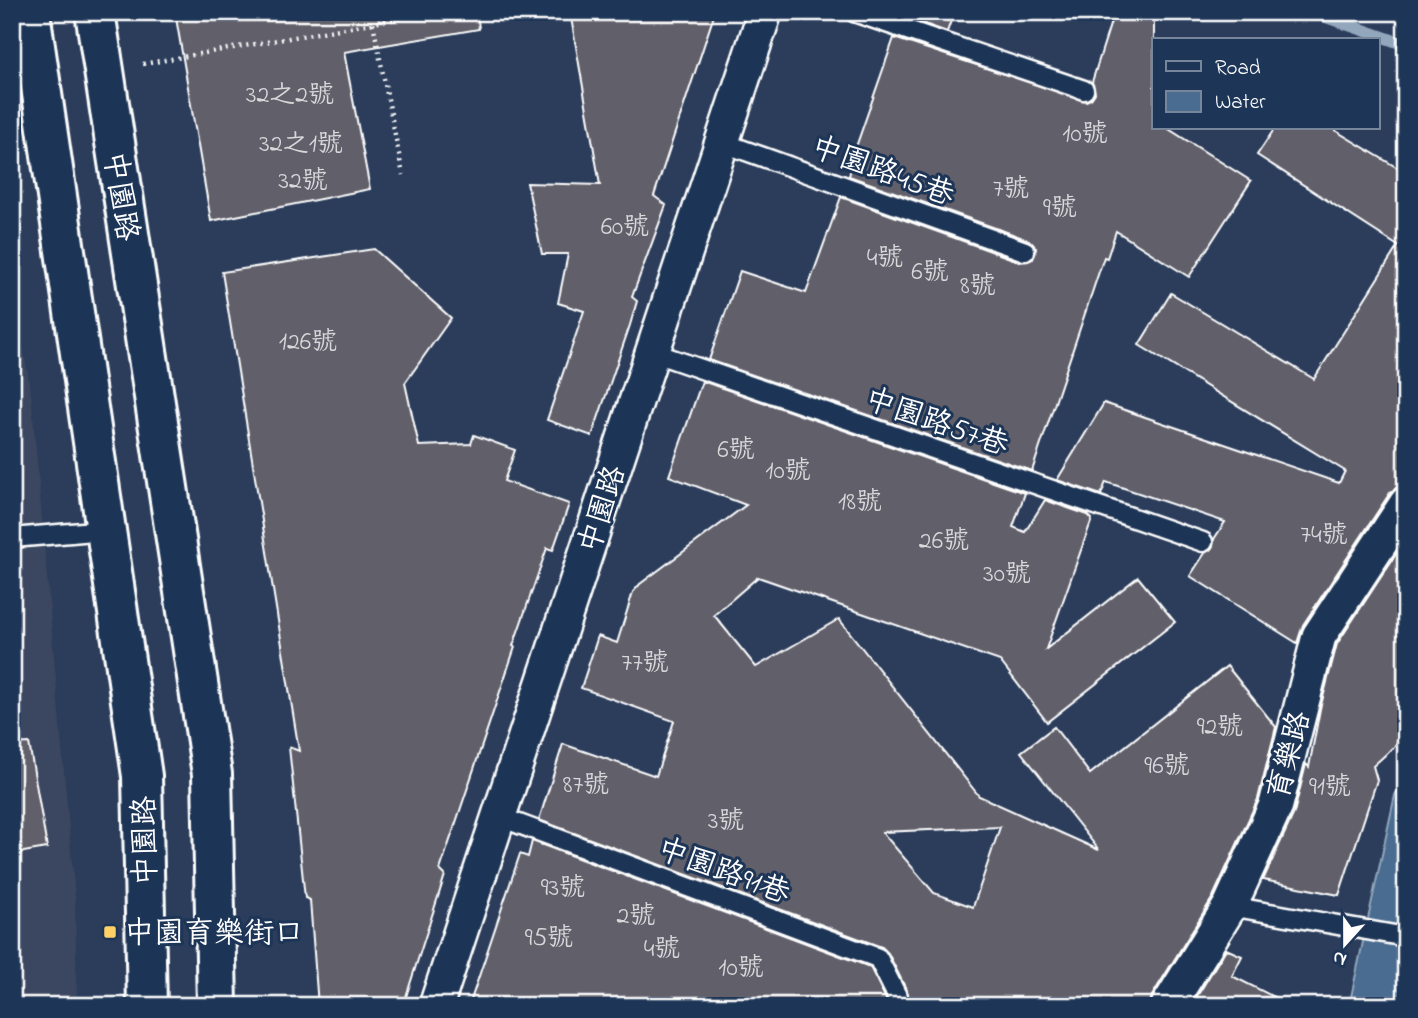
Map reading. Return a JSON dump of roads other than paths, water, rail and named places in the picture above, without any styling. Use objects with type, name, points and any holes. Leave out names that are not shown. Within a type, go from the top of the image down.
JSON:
[{"type":"main road","name":"中園路","points":[[30,12],[142,776],[147,1006]]},
{"type":"main road","name":"中園路","points":[[94,12],[212,774],[217,1006]]},
{"type":"street","name":"中園路","points":[[436,1006],[765,12]]},
{"type":"street","name":"育樂路","points":[[1168,1006],[1230,906],[1276,805],[1319,636],[1406,504]]},
{"type":"lane","points":[[854,12],[1084,90]]},
{"type":"lane","name":"中園路45巷","points":[[721,142],[1025,251]]},
{"type":"lane","name":"中園路57巷","points":[[652,352],[1203,542]]},
{"type":"lane","points":[[12,538],[106,530]]},
{"type":"lane","name":"中園路91巷","points":[[500,817],[878,958],[898,998],[896,1006]]},
{"type":"lane","points":[[1230,906],[1406,937]]},
{"type":"water","points":[[1406,776],[1406,1006],[1349,1006],[1395,795]]},
{"type":"waterway","points":[[1312,12],[1406,45]]},
{"type":"place","name":"中園育樂街口","points":[[110,932]]}]
